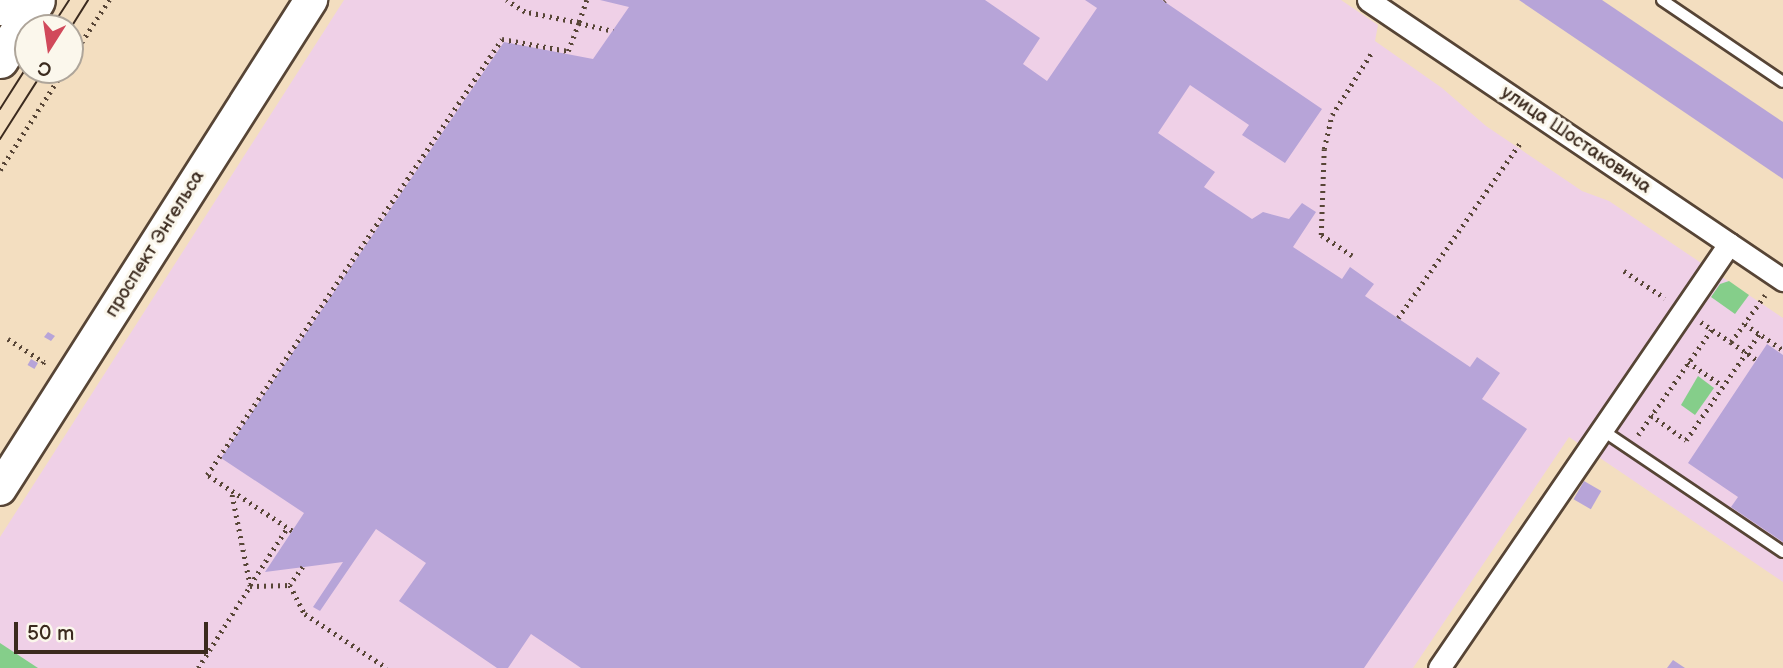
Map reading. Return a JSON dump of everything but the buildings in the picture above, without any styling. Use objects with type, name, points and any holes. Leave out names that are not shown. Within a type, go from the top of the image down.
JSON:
[{"type":"main road","points":[[0,7],[5,0]]},
{"type":"main road","points":[[0,60],[37,0]]},
{"type":"main road","name":"проспект Энгельса","points":[[0,489],[311,0]]},
{"type":"street","name":"улица Шостаковича","points":[[1368,0],[1783,280]]},
{"type":"street","points":[[1439,668],[1729,244]]},
{"type":"lane","points":[[1662,0],[1783,82]]},
{"type":"lane","points":[[1602,430],[1783,552]]},
{"type":"path","points":[[84,39],[109,0]]},
{"type":"path","points":[[506,0],[526,12],[612,31]]},
{"type":"path","points":[[198,668],[250,586],[290,530],[207,475],[502,39],[568,51],[587,0]]},
{"type":"path","points":[[1352,256],[1321,235],[1324,149],[1332,116],[1372,52]]},
{"type":"path","points":[[0,170],[55,84]]},
{"type":"path","points":[[1398,318],[1520,143]]},
{"type":"path","points":[[1745,324],[1783,350]]},
{"type":"path","points":[[1629,447],[1712,329]]},
{"type":"path","points":[[1651,415],[1686,440],[1759,334]]},
{"type":"path","points":[[8,339],[44,362],[40,368],[47,373]]},
{"type":"path","points":[[1731,342],[1757,360]]},
{"type":"path","points":[[1688,362],[1723,386]]},
{"type":"path","points":[[230,490],[250,586]]},
{"type":"path","points":[[290,585],[303,567]]},
{"type":"path","points":[[250,586],[290,585]]},
{"type":"path","points":[[290,585],[305,614],[387,668]]},
{"type":"shaded area","points":[[344,0],[1341,0],[1378,25],[1375,41],[1442,88],[1486,126],[1582,191],[1609,201],[1783,318],[1783,582],[1569,437],[1413,668],[0,668],[0,537]]},
{"type":"green space","points":[[1729,281],[1749,295],[1735,314],[1711,297],[1720,284]]},
{"type":"green space","points":[[1698,376],[1714,388],[1695,415],[1681,405]]},
{"type":"green space","points":[[0,643],[38,668],[0,668]]},
{"type":"tram line","points":[[60,14],[69,0]]},
{"type":"tram line","points":[[79,14],[88,0]]},
{"type":"tram line","points":[[0,109],[16,84]]},
{"type":"tram line","points":[[0,139],[35,84]]}]
